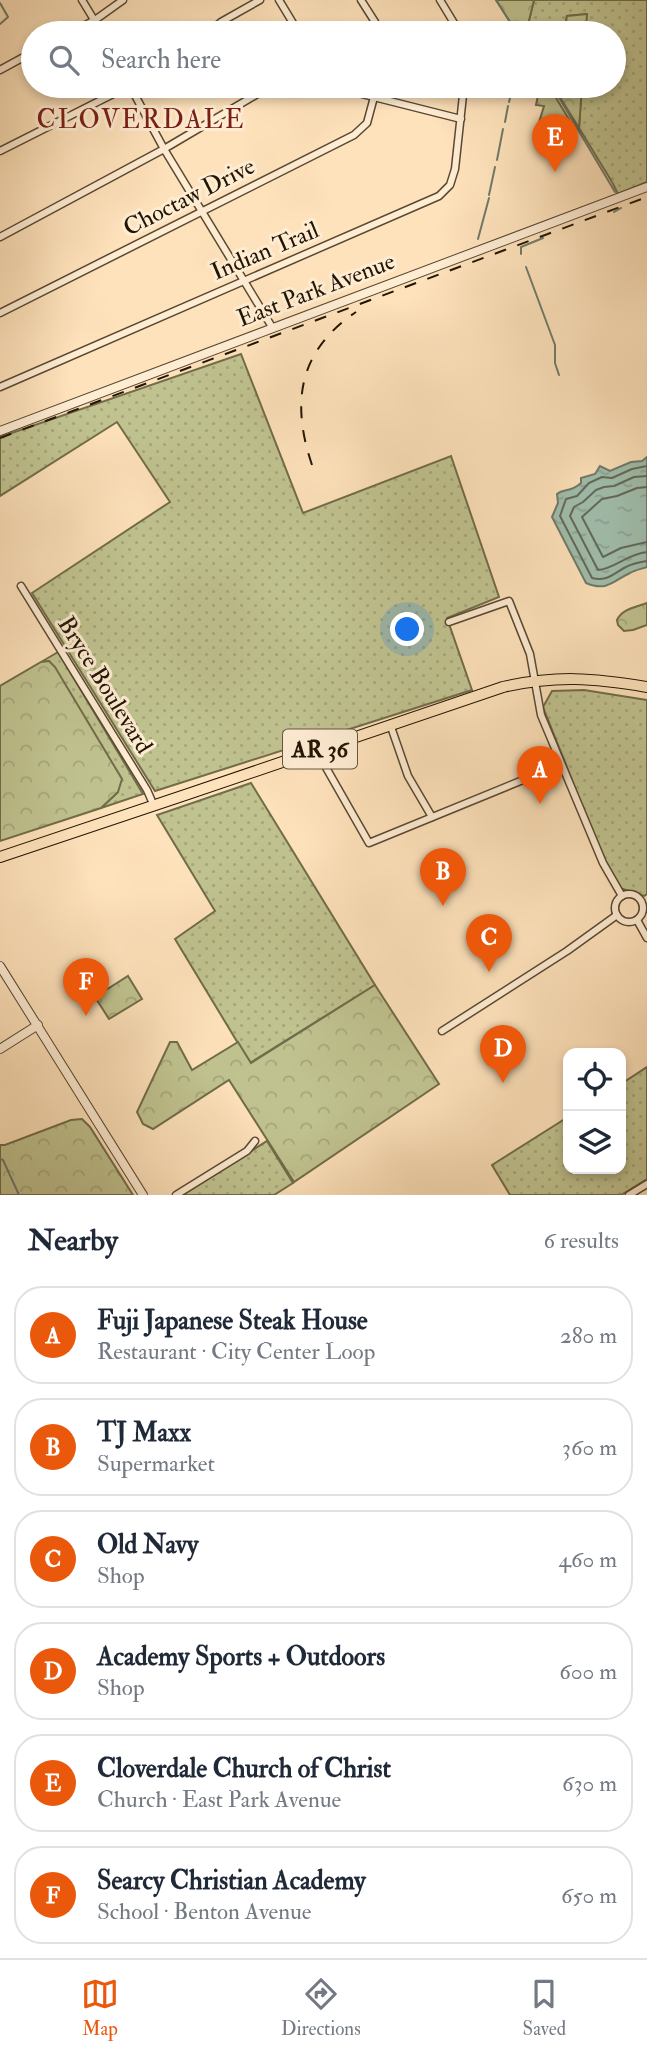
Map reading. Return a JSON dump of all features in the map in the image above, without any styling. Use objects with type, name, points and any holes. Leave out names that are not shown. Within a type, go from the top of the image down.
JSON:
[{"type":"main road","name":"AR 36","points":[[0,856],[472,696],[534,680],[582,678],[647,687]]},
{"type":"street","points":[[82,0],[95,20],[123,0]]},
{"type":"street","points":[[223,21],[260,0]]},
{"type":"street","points":[[279,0],[292,21]]},
{"type":"street","points":[[361,0],[374,21]]},
{"type":"street","points":[[440,0],[453,21]]},
{"type":"street","points":[[0,70],[21,59]]},
{"type":"street","points":[[0,151],[106,98]]},
{"type":"street","points":[[136,98],[164,149],[272,327]]},
{"type":"street","points":[[0,237],[164,149],[251,98]]},
{"type":"street","name":"Choctaw Drive","points":[[0,313],[354,135],[367,123],[373,98]]},
{"type":"street","points":[[382,98],[461,119]]},
{"type":"street","name":"Indian Trail","points":[[0,387],[439,196],[450,185],[453,177],[463,98]]},
{"type":"street","name":"East Park Avenue","points":[[0,431],[647,187]]},
{"type":"street","name":"Bryce Boulevard","points":[[21,586],[147,790],[154,806]]},
{"type":"street","points":[[449,622],[509,601],[530,654],[541,715],[603,863],[622,896]]},
{"type":"street","points":[[390,724],[408,776],[432,817]]},
{"type":"street","points":[[316,750],[369,843],[540,773],[560,761]]},
{"type":"street","points":[[634,895],[644,901],[642,914],[637,920],[627,922],[617,915],[615,904],[622,896],[634,895]]},
{"type":"street","points":[[442,1031],[567,951],[617,915]]},
{"type":"street","points":[[637,920],[647,938]]},
{"type":"street","points":[[0,966],[143,1195]]},
{"type":"street","points":[[0,1049],[38,1025]]},
{"type":"street","points":[[176,1195],[247,1150],[255,1141]]},
{"type":"street","points":[[629,1195],[647,1184]]},
{"type":"green space","points":[[496,0],[534,0],[529,21],[509,21]]},
{"type":"green space","points":[[534,0],[647,0],[647,182],[618,194],[579,128],[581,98],[626,98],[626,21],[586,21],[586,14],[567,16],[566,21],[529,21]]},
{"type":"green space","points":[[587,14],[587,21],[566,21],[567,16]]},
{"type":"green space","points":[[537,98],[556,98],[573,126],[572,131],[547,137],[539,133],[537,129],[544,106],[536,105]]},
{"type":"green space","points":[[560,98],[581,98],[579,128]]},
{"type":"green space","points":[[241,354],[303,513],[451,456],[499,597],[447,618],[472,690],[155,791],[32,593],[170,502],[117,422],[0,496],[0,437]]},
{"type":"green space","points":[[647,603],[647,625],[624,631],[618,625],[617,620],[622,613]]},
{"type":"green space","points":[[58,652],[143,794],[101,808],[118,792],[49,661],[41,662]]},
{"type":"green space","points":[[49,661],[122,779],[118,792],[101,808],[0,841],[0,686],[41,662]]},
{"type":"green space","points":[[584,690],[647,700],[647,894],[644,896],[620,888],[604,861],[543,707],[552,691]]},
{"type":"green space","points":[[251,783],[375,985],[250,1063],[175,939],[215,911],[157,815]]},
{"type":"green space","points":[[128,976],[142,999],[109,1019],[95,997]]},
{"type":"green space","points":[[375,985],[439,1084],[294,1182],[229,1080],[153,1129],[143,1124],[137,1112],[170,1042],[177,1042],[192,1070],[238,1042],[251,1063]]},
{"type":"green space","points":[[647,1067],[647,1179],[621,1195],[510,1195],[492,1165],[563,1120],[563,1174],[626,1174],[626,1081]]},
{"type":"green space","points":[[82,1119],[90,1127],[133,1195],[0,1195],[0,1145],[71,1120]]},
{"type":"green space","points":[[267,1141],[293,1183],[274,1195],[182,1195]]},
{"type":"water","points":[[647,457],[647,567],[605,586],[586,583],[552,517],[558,503],[557,494],[577,486],[581,483],[581,478],[595,474],[600,466],[610,471]]},
{"type":"waterway","points":[[496,0],[509,21]]},
{"type":"waterway","points":[[0,3],[8,17],[0,24]]},
{"type":"waterway","points":[[509,102],[510,98]]},
{"type":"waterway","points":[[559,98],[615,192]]},
{"type":"waterway","points":[[505,122],[508,106]]},
{"type":"waterway","points":[[497,160],[503,129]]},
{"type":"waterway","points":[[489,195],[495,167]]},
{"type":"waterway","points":[[478,239],[489,198]]},
{"type":"waterway","points":[[614,212],[621,208]]},
{"type":"waterway","points":[[521,254],[521,247],[543,238]]},
{"type":"waterway","points":[[526,267],[555,345],[555,363],[559,375]]},
{"type":"waterway","points":[[0,1159],[3,1160],[19,1195]]},
{"type":"railway","points":[[0,438],[647,197]]},
{"type":"railway","points":[[312,465],[302,420],[304,380],[311,361],[322,344],[356,312]]},
{"type":"place","name":"Cloverdale Church of Christ","points":[[555,172]]},
{"type":"place","name":"Fuji Japanese Steak House","points":[[540,804]]},
{"type":"place","name":"TJ Maxx","points":[[443,906]]},
{"type":"place","name":"Old Navy","points":[[489,972]]},
{"type":"place","name":"Searcy Christian Academy","points":[[86,1016]]},
{"type":"place","name":"Academy Sports + Outdoors","points":[[503,1083]]},
{"type":"district","name":"CLOVERDALE","points":[[141,120]]}]
